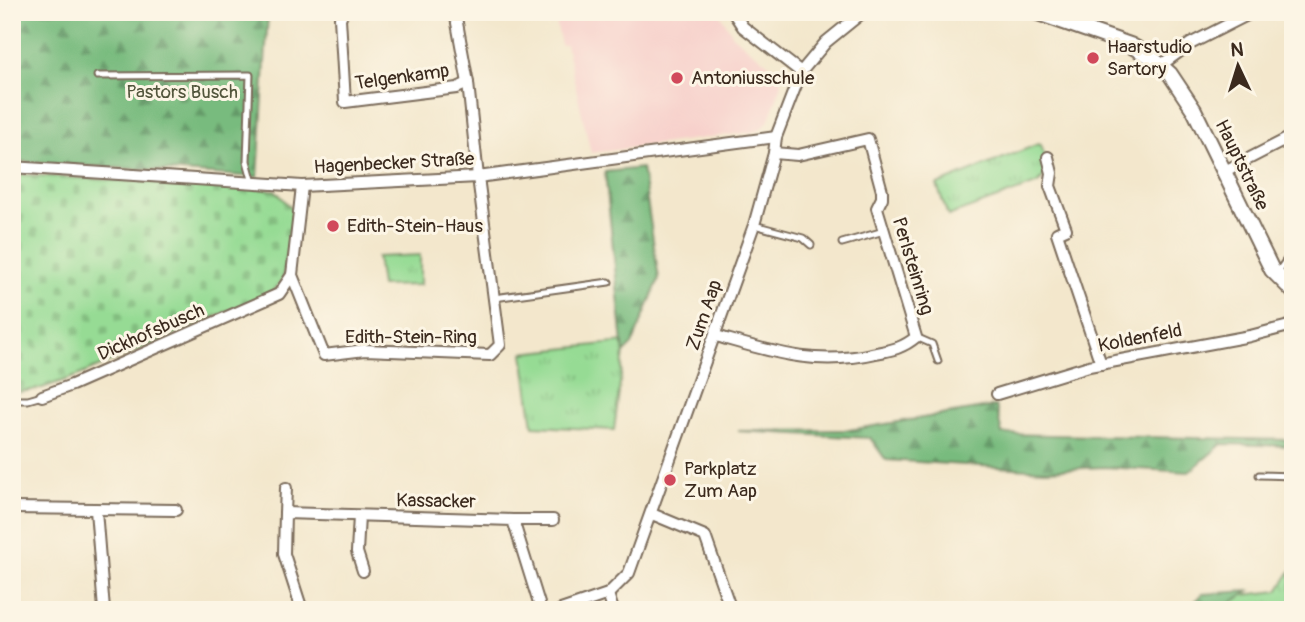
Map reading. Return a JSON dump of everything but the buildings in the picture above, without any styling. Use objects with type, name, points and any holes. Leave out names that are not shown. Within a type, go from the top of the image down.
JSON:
[{"type":"main road","name":"Hauptstraße","points":[[1035,12],[1130,45],[1161,65],[1185,94],[1275,275],[1293,291]]},
{"type":"street","name":"Telgenkamp","points":[[343,12],[340,18],[345,102],[457,88],[468,83]]},
{"type":"street","name":"Telgenkamp","points":[[455,12],[468,83],[478,177]]},
{"type":"street","points":[[733,12],[743,27],[801,72]]},
{"type":"street","name":"Zum Aap","points":[[562,610],[608,594],[629,573],[754,225],[776,137],[801,72],[826,42],[863,12]]},
{"type":"street","points":[[1161,65],[1190,44],[1253,12]]},
{"type":"street","points":[[1223,172],[1293,136]]},
{"type":"street","name":"Hagenbecker Straße","points":[[12,167],[302,186],[478,177],[776,137]]},
{"type":"street","name":"Perlsteinring","points":[[716,335],[798,358],[849,360],[904,347],[916,337],[877,208],[882,191],[868,139],[798,155],[774,153]]},
{"type":"street","points":[[1048,157],[1052,173],[1050,186],[1066,229],[1057,233],[1101,364]]},
{"type":"street","name":"Edith-Stein-Ring","points":[[302,186],[292,275],[324,355],[365,350],[490,355],[500,345],[478,177]]},
{"type":"street","name":"Dickhofsbusch","points":[[42,396],[279,294],[292,275]]},
{"type":"street","name":"Koldenfeld","points":[[996,394],[1101,364],[1250,336],[1293,325]]},
{"type":"street","points":[[286,488],[284,554],[302,610]]},
{"type":"street","points":[[12,508],[176,509]]},
{"type":"street","points":[[96,510],[104,610]]},
{"type":"street","name":"Kassacker","points":[[285,513],[553,520]]},
{"type":"street","points":[[652,514],[705,536],[731,610]]},
{"type":"street","points":[[359,516],[357,552],[363,571]]},
{"type":"street","points":[[513,520],[541,610]]},
{"type":"street","points":[[608,594],[613,610]]},
{"type":"lane","points":[[97,76],[250,75],[247,161],[253,183]]},
{"type":"lane","points":[[754,225],[803,238],[811,245]]},
{"type":"lane","points":[[842,243],[884,231]]},
{"type":"lane","points":[[1275,275],[1293,251]]},
{"type":"lane","points":[[494,298],[609,282]]},
{"type":"lane","points":[[916,337],[932,344],[939,361]]},
{"type":"lane","name":"Dickhofsbusch","points":[[12,400],[28,400],[42,396]]},
{"type":"lane","points":[[1259,475],[1293,476]]},
{"type":"shaded area","name":"Antoniusschule","points":[[554,12],[719,12],[734,37],[779,72],[782,84],[768,122],[758,131],[591,153],[566,45],[561,45]]},
{"type":"green space","name":"Pastors Busch","points":[[12,12],[268,14],[258,177],[12,161]]},
{"type":"green space","points":[[1041,145],[1046,165],[1045,174],[1039,183],[948,216],[937,185]]},
{"type":"green space","points":[[642,168],[659,279],[632,345],[624,353],[605,172]]},
{"type":"green space","points":[[12,174],[275,190],[293,210],[283,278],[273,292],[77,376],[39,389],[12,393]]},
{"type":"green space","points":[[420,255],[420,285],[381,286],[377,257]]},
{"type":"green space","points":[[623,342],[624,353],[614,430],[533,426],[523,353]]},
{"type":"green space","points":[[996,406],[1002,434],[1293,440],[1293,446],[1222,444],[1189,472],[1104,467],[1045,470],[886,460],[870,438],[738,431],[849,430]]},
{"type":"green space","points":[[1291,571],[1293,610],[1190,610],[1199,600],[1278,591]]},
{"type":"green space","points":[[1249,591],[1220,610],[1188,610],[1202,594]]},
{"type":"waterway","points":[[1290,610],[1291,601]]},
{"type":"place","name":"Haarstudio Sartory","points":[[1093,58]]},
{"type":"place","name":"Antoniusschule","points":[[677,78]]},
{"type":"place","name":"Edith-Stein-Haus","points":[[333,226]]},
{"type":"place","name":"Parkplatz Zum Aap","points":[[670,480]]}]
